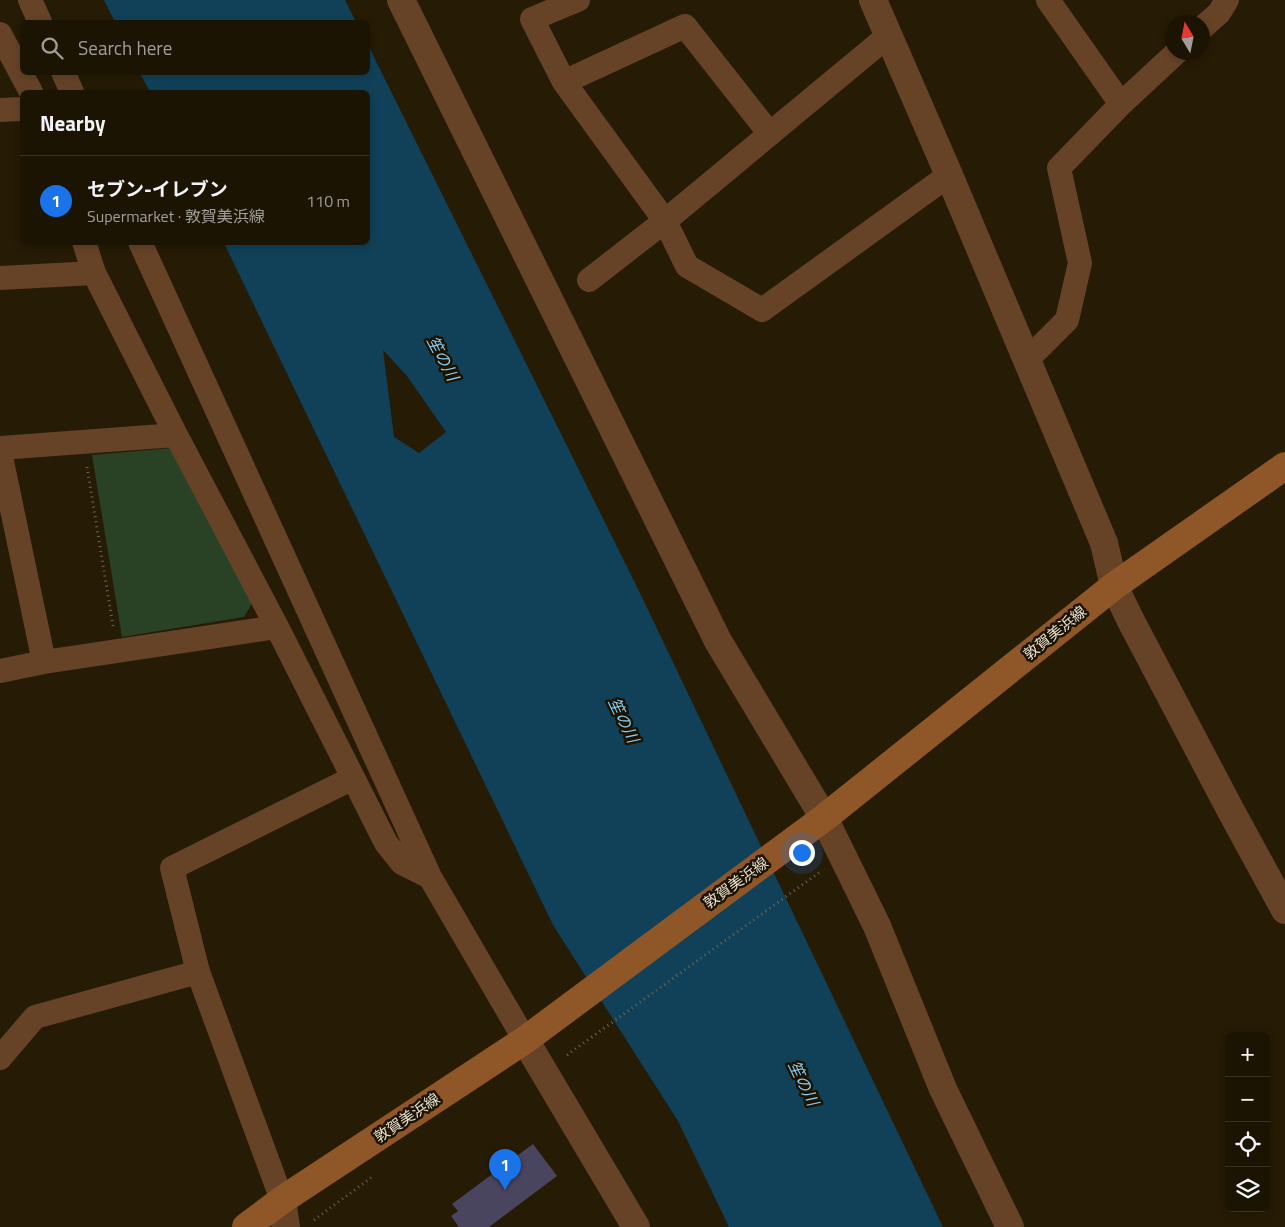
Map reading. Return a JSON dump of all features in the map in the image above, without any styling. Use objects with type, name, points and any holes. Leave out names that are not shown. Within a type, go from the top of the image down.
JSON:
[{"type":"main road","name":"敦賀美浜線","points":[[246,1227],[282,1200],[531,1034],[824,818],[1114,586],[1285,466]]},
{"type":"street","points":[[30,0],[39,20]]},
{"type":"street","points":[[402,0],[718,641],[824,818],[878,926],[943,1089],[1010,1227]]},
{"type":"street","points":[[578,0],[532,19],[564,82],[665,221],[687,266],[762,310],[949,175]]},
{"type":"street","points":[[873,0],[1028,359],[1104,543],[1114,586],[1231,811],[1285,910]]},
{"type":"street","points":[[1048,0],[1121,104]]},
{"type":"street","points":[[1210,20],[1227,0]]},
{"type":"street","points":[[564,82],[685,26],[770,134]]},
{"type":"street","points":[[0,34],[20,71]]},
{"type":"street","points":[[589,280],[665,221],[889,35]]},
{"type":"street","points":[[1028,359],[1067,320],[1080,263],[1058,168],[1121,104],[1168,60]]},
{"type":"street","points":[[22,75],[30,90]]},
{"type":"street","points":[[64,75],[71,90]]},
{"type":"street","points":[[0,110],[20,109]]},
{"type":"street","points":[[85,245],[94,273],[386,843],[402,863],[430,877]]},
{"type":"street","points":[[141,245],[430,877],[531,1034],[636,1227]]},
{"type":"street","points":[[0,278],[94,273]]},
{"type":"street","points":[[0,448],[176,435]]},
{"type":"street","points":[[0,452],[44,662]]},
{"type":"street","points":[[0,671],[44,662],[277,628]]},
{"type":"street","points":[[286,1227],[282,1200],[198,972],[172,868],[353,778]]},
{"type":"street","points":[[0,1058],[35,1017],[198,972]]},
{"type":"path","points":[[82,442],[117,652]]},
{"type":"path","points":[[567,1054],[823,870]]},
{"type":"green space","points":[[172,448],[253,602],[244,617],[122,637],[92,455]]},
{"type":"water","points":[[104,0],[345,0],[355,20],[114,20]]},
{"type":"water","name":"笙の川","points":[[370,49],[639,591],[943,1227],[729,1227],[678,1121],[553,925],[225,245],[370,245],[370,90],[149,90],[141,75],[370,75]],"holes":[[[383,350],[407,376],[446,432],[419,453],[394,437]]]},
{"type":"building","points":[[533,1144],[557,1176],[489,1227],[459,1227],[451,1216],[458,1211],[452,1204]]},
{"type":"place","name":"セブン-イレブン","points":[[505,1190]]}]
